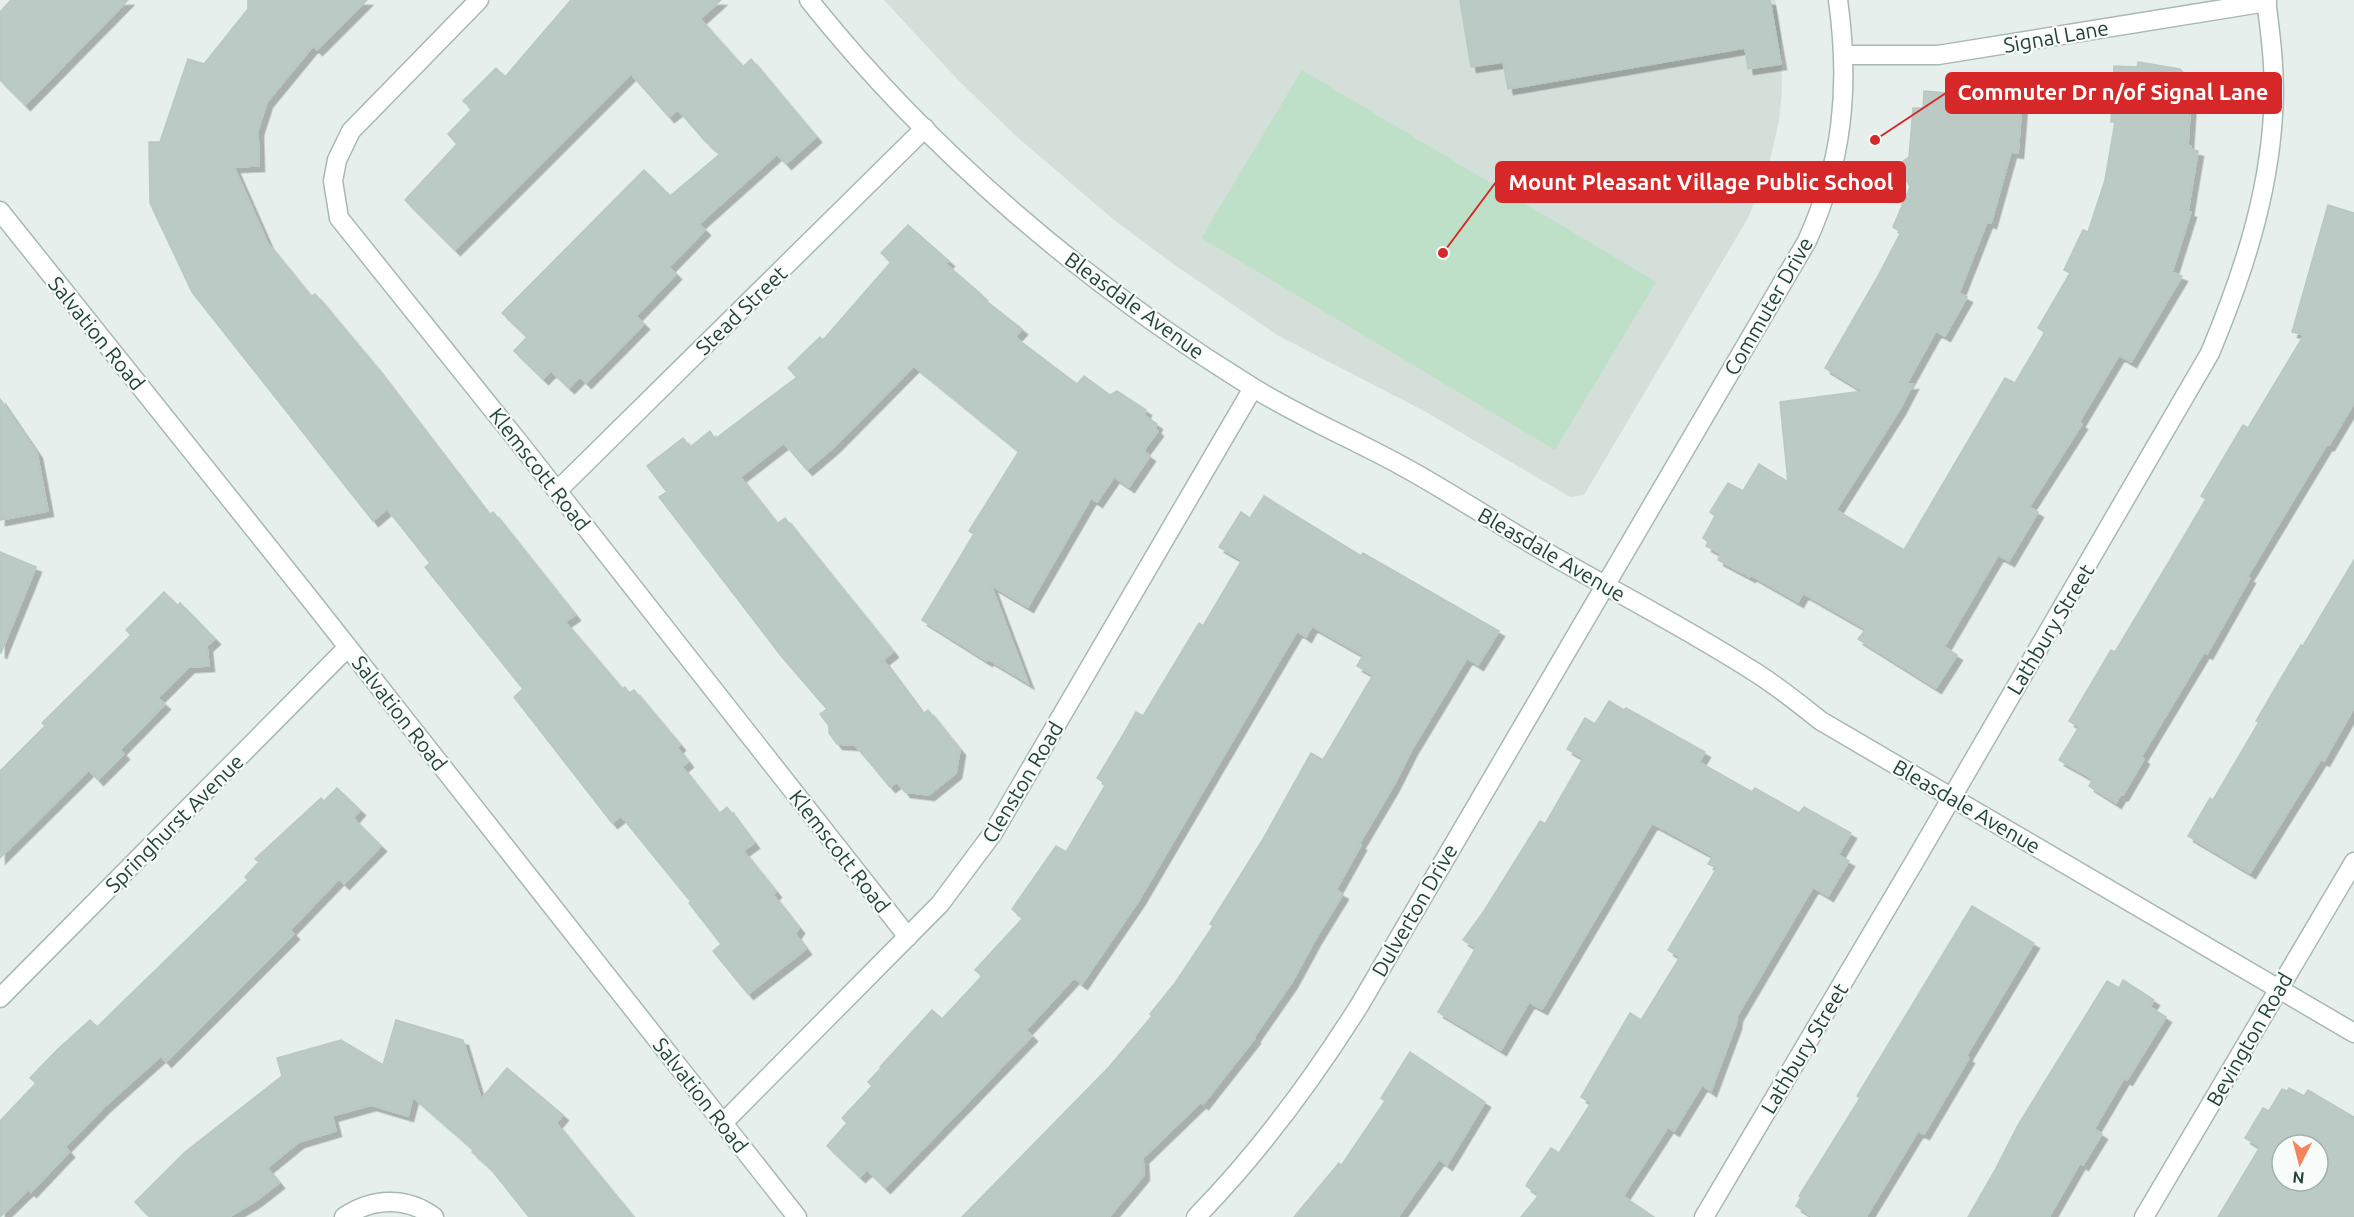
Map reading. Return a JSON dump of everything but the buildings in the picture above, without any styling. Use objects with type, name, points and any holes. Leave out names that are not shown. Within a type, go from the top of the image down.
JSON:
[{"type":"street","name":"Klemscott Road","points":[[479,0],[351,130],[337,160],[333,182],[339,218],[908,937]]},
{"type":"street","name":"Bleasdale Avenue","points":[[808,0],[925,129],[999,199],[1071,260],[1143,314],[1253,388],[1404,467],[1753,670],[1821,721],[2354,1033]]},
{"type":"street","name":"Commuter Drive","points":[[1606,585],[1778,292],[1815,223],[1836,157],[1844,99],[1844,55],[1838,0]]},
{"type":"street","name":"Signal Lane","points":[[1844,55],[1938,55],[2266,1]]},
{"type":"street","name":"Lathbury Street","points":[[1704,1217],[2172,422],[2210,353],[2233,299],[2254,234],[2267,174],[2273,113],[2266,1]]},
{"type":"street","name":"Stead Street","points":[[556,491],[925,129]]},
{"type":"street","name":"Salvation Road","points":[[0,212],[348,647],[797,1217]]},
{"type":"street","name":"Clenston Road","points":[[723,1123],[940,904],[993,833],[1253,388]]},
{"type":"street","name":"Dulverton Drive","points":[[1196,1217],[1232,1180],[1320,1067],[1359,1006],[1606,585]]},
{"type":"street","name":"Springhurst Avenue","points":[[0,998],[348,647]]},
{"type":"street","name":"Bevington Road","points":[[2144,1217],[2354,862]]},
{"type":"street","points":[[344,1217],[357,1208],[390,1201],[410,1204],[434,1217]]},
{"type":"shaded area","points":[[884,0],[1775,0],[1781,39],[1782,91],[1779,121],[1768,168],[1748,218],[1584,495],[1570,497],[1426,412],[1277,335],[1172,263],[1114,220],[1016,136],[958,80]]},
{"type":"green space","points":[[1302,70],[1656,282],[1555,450],[1201,238]]},
{"type":"place","name":"Commuter Dr n/of Signal Lane","points":[[1875,140]]},
{"type":"place","name":"Mount Pleasant Village Public School","points":[[1443,253]]}]
